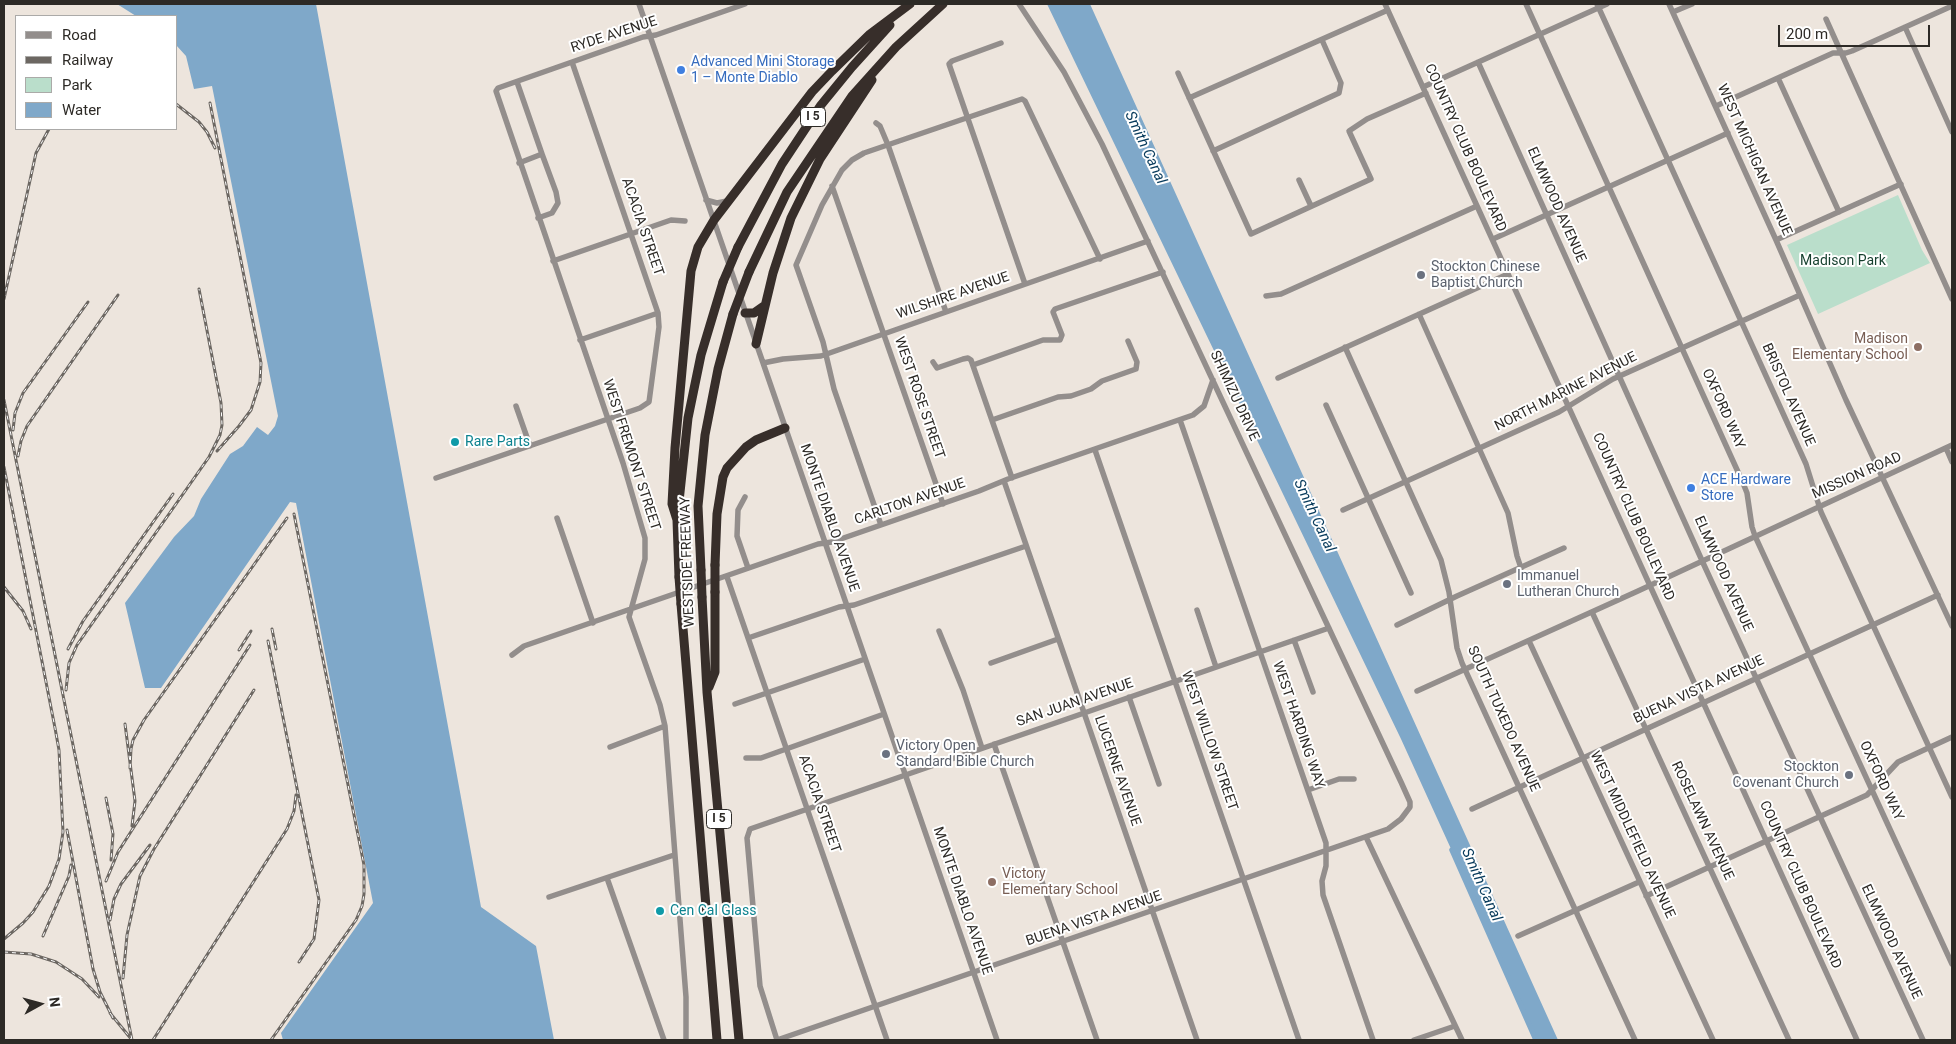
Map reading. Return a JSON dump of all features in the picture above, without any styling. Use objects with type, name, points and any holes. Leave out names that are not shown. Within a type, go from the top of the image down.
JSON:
[{"type":"highway","points":[[677,520],[672,504],[675,448],[691,271],[698,247],[714,220],[729,200],[787,123],[825,78],[870,34],[911,4]]},
{"type":"highway","name":"WESTSIDE FREEWAY","points":[[717,1040],[679,577],[677,520],[684,451],[694,386],[701,355],[723,282],[738,247],[782,164],[821,105],[852,66],[911,4]]},
{"type":"highway","name":"WESTSIDE FREEWAY","points":[[739,1040],[708,692],[702,598],[698,506],[705,435],[718,369],[733,314],[764,238],[787,192],[852,96],[886,59],[943,4]]},
{"type":"highway","points":[[756,344],[764,306],[787,228],[805,187],[830,143],[886,59]]},
{"type":"highway","points":[[746,313],[758,312],[764,306]]},
{"type":"highway","points":[[708,692],[715,672],[715,565],[717,514],[722,484],[727,468],[746,446],[785,428]]},
{"type":"street","name":"MONTE DIABLO AVENUE","points":[[639,4],[997,1040]]},
{"type":"street","name":"RYDE AVENUE","points":[[496,96],[498,88],[734,6],[745,4]]},
{"type":"street","name":"SHIMIZU DRIVE","points":[[1019,4],[1056,58],[1082,103],[1402,782],[1410,802],[1410,807]]},
{"type":"street","name":"OXFORD WAY","points":[[1526,4],[1747,493],[1755,536],[1952,964]]},
{"type":"street","points":[[1178,73],[1251,234],[1371,179],[1349,131],[1367,119],[1478,62],[1598,6],[1607,4]]},
{"type":"street","name":"WEST MICHIGAN AVENUE","points":[[1669,4],[1883,478],[1952,626]]},
{"type":"street","points":[[1673,12],[1692,4]]},
{"type":"street","name":"BRISTOL AVENUE","points":[[1598,6],[1806,464],[1819,507],[1952,798]]},
{"type":"street","points":[[1716,106],[1833,52],[1852,52],[1952,6]]},
{"type":"street","points":[[1190,98],[1322,40],[1387,7]]},
{"type":"street","name":"COUNTRY CLUB BOULEVARD","points":[[1387,7],[1857,1040]]},
{"type":"street","points":[[1826,19],[1952,299]]},
{"type":"street","points":[[1905,27],[1952,132]]},
{"type":"street","points":[[1213,151],[1336,95],[1341,90],[1341,83],[1322,40]]},
{"type":"street","points":[[1001,43],[952,61],[949,64],[1026,284]]},
{"type":"street","name":"ACACIA STREET","points":[[572,62],[658,313],[659,328],[650,398],[647,405],[608,419]]},
{"type":"street","name":"ELMWOOD AVENUE","points":[[1478,62],[1756,678],[1923,1040]]},
{"type":"street","points":[[1778,78],[1839,212]]},
{"type":"street","points":[[517,82],[556,192],[558,203],[552,213],[538,218]]},
{"type":"street","name":"WEST FREMONT STREET","points":[[496,96],[608,419],[645,538],[645,559],[630,610],[630,624],[660,705],[665,726],[686,997],[686,1040]]},
{"type":"street","points":[[881,525],[834,389],[826,354],[796,265],[832,186],[842,170],[852,160],[864,153],[1019,99],[1025,101],[1100,258]]},
{"type":"street","points":[[876,123],[880,126],[888,145],[946,312]]},
{"type":"street","points":[[1493,240],[1728,133]]},
{"type":"street","points":[[520,163],[542,154]]},
{"type":"street","points":[[1299,180],[1311,206]]},
{"type":"street","points":[[1776,240],[1901,184]]},
{"type":"street","name":"WEST ROSE STREET","points":[[832,186],[943,504]]},
{"type":"street","points":[[706,200],[716,203],[729,200]]},
{"type":"street","points":[[1266,296],[1280,294],[1477,206]]},
{"type":"street","points":[[553,261],[671,220],[685,221]]},
{"type":"street","name":"WILSHIRE AVENUE","points":[[763,363],[783,359],[808,359],[826,354],[1148,241]]},
{"type":"street","points":[[973,365],[1043,340],[1060,340],[1062,335],[1053,312],[1055,310],[1163,272]]},
{"type":"street","points":[[1278,378],[1508,274]]},
{"type":"street","name":"NORTH MARINE AVENUE","points":[[1343,510],[1569,407],[1620,376],[1800,295]]},
{"type":"street","points":[[580,340],[658,313]]},
{"type":"street","points":[[1419,314],[1508,513],[1521,568]]},
{"type":"street","points":[[992,420],[1058,397],[1071,396],[1091,389],[1102,381],[1136,369],[1137,362],[1128,341]]},
{"type":"street","name":"SOUTH TUXEDO AVENUE","points":[[1345,347],[1441,560],[1450,600],[1457,648],[1465,670],[1635,1040]]},
{"type":"street","points":[[933,362],[938,368],[968,358],[973,365],[1012,478]]},
{"type":"street","name":"CARLTON AVENUE","points":[[512,655],[524,646],[748,568],[943,504],[1193,415],[1204,406],[1213,380]]},
{"type":"street","points":[[1326,405],[1411,593]]},
{"type":"street","points":[[516,406],[530,446]]},
{"type":"street","points":[[436,478],[608,419]]},
{"type":"street","name":"WEST HARDING WAY","points":[[1180,420],[1326,843],[1326,866],[1322,881],[1323,895],[1373,1040]]},
{"type":"street","name":"MISSION ROAD","points":[[1417,691],[1952,445]]},
{"type":"street","points":[[1946,448],[1952,462]]},
{"type":"street","name":"WEST WILLOW STREET","points":[[1095,450],[1299,1040]]},
{"type":"street","name":"LUCERNE AVENUE","points":[[1004,481],[1197,1040]]},
{"type":"street","points":[[745,497],[738,510],[737,536],[748,568]]},
{"type":"street","points":[[557,518],[593,623]]},
{"type":"street","points":[[748,638],[839,607],[854,606],[1026,546]]},
{"type":"street","points":[[1397,626],[1564,548]]},
{"type":"street","name":"ACACIA STREET","points":[[726,577],[887,1040]]},
{"type":"street","name":"BUENA VISTA AVENUE","points":[[1472,809],[1938,595]]},
{"type":"street","points":[[1197,610],[1216,667]]},
{"type":"street","name":"ROSELAWN AVENUE","points":[[1592,612],[1789,1040]]},
{"type":"street","name":"SAN JUAN AVENUE","points":[[777,1040],[760,986],[747,835],[753,828],[1328,628]]},
{"type":"street","points":[[939,631],[960,683],[982,748]]},
{"type":"street","points":[[991,663],[1058,639]]},
{"type":"street","points":[[1294,640],[1313,692]]},
{"type":"street","name":"WEST MIDDLEFIELD AVENUE","points":[[1529,641],[1713,1040]]},
{"type":"street","points":[[735,704],[865,659]]},
{"type":"street","points":[[1129,697],[1159,784]]},
{"type":"street","points":[[746,758],[761,758],[884,714]]},
{"type":"street","points":[[610,747],[665,726]]},
{"type":"street","points":[[1646,896],[1867,795],[1898,762],[1952,738]]},
{"type":"street","points":[[994,744],[1097,1040]]},
{"type":"street","points":[[1308,790],[1339,779],[1354,779]]},
{"type":"street","name":"BUENA VISTA AVENUE","points":[[777,1040],[974,974],[1388,830],[1401,819],[1410,807]]},
{"type":"street","points":[[1366,837],[1462,1040]]},
{"type":"street","points":[[549,898],[674,855]]},
{"type":"street","points":[[608,878],[664,1040]]},
{"type":"street","points":[[1518,936],[1639,882]]},
{"type":"street","points":[[1414,1040],[1455,1026]]},
{"type":"green space","name":"Madison Park","points":[[1898,195],[1922,250],[1930,263],[1818,314],[1787,245]]},
{"type":"water","points":[[117,4],[316,4],[481,907],[536,946],[554,1040],[283,1040],[281,1033],[373,903],[296,503],[290,502],[161,688],[145,688],[125,603],[174,537],[194,516],[201,499],[230,454],[243,446],[257,427],[268,435],[275,426],[278,416],[212,86],[194,89],[186,56],[178,47],[178,15],[134,15]]},
{"type":"water","points":[[1047,4],[1090,4],[1558,1040],[1538,1040],[1401,739]]},
{"type":"waterway","name":"Smith Canal","points":[[1452,850],[1536,1040]]},
{"type":"railway","points":[[210,103],[261,363],[260,382],[251,410],[217,451]]},
{"type":"railway","points":[[178,106],[199,122],[207,132],[215,148]]},
{"type":"railway","points":[[4,299],[36,153],[48,130]]},
{"type":"railway","points":[[66,690],[69,663],[77,645],[209,457],[220,435],[222,425],[221,403],[199,289]]},
{"type":"railway","points":[[18,456],[27,426],[118,295]]},
{"type":"railway","points":[[13,430],[15,413],[23,393],[88,302]]},
{"type":"railway","points":[[4,400],[132,1040]]},
{"type":"railway","points":[[4,467],[59,750],[63,832],[59,859],[49,886],[33,912],[4,939]]},
{"type":"railway","points":[[68,649],[83,621],[173,494]]},
{"type":"railway","points":[[271,1040],[356,920],[362,906],[364,894],[364,865],[294,514]]},
{"type":"railway","points":[[130,768],[133,740],[144,720],[287,518]]},
{"type":"railway","points":[[4,587],[23,611],[31,629]]},
{"type":"railway","points":[[272,629],[276,649]]},
{"type":"railway","points":[[239,650],[251,631]]},
{"type":"railway","points":[[268,641],[319,900],[314,939],[299,962]]},
{"type":"railway","points":[[106,881],[118,852],[250,645]]},
{"type":"railway","points":[[123,978],[127,935],[140,876],[154,849],[254,690]]},
{"type":"railway","points":[[125,724],[135,801],[132,826]]},
{"type":"railway","points":[[153,1040],[287,829],[294,811],[296,795]]},
{"type":"railway","points":[[106,798],[113,834],[111,860]]},
{"type":"railway","points":[[67,830],[93,969],[100,992],[113,1018]]},
{"type":"railway","points":[[110,920],[114,899],[121,884],[150,845]]},
{"type":"railway","points":[[43,936],[69,876],[71,865]]},
{"type":"railway","points":[[4,952],[31,954],[56,962],[82,979],[99,997]]},
{"type":"railway","points":[[110,1013],[132,1040]]},
{"type":"place","name":"Advanced Mini Storage 1 – Monte Diablo","points":[[681,70]]},
{"type":"place","name":"Stockton Chinese Baptist Church","points":[[1421,275]]},
{"type":"place","name":"Madison Elementary School","points":[[1918,347]]},
{"type":"place","name":"Rare Parts","points":[[455,442]]},
{"type":"place","name":"ACE Hardware Store","points":[[1691,488]]},
{"type":"place","name":"Immanuel Lutheran Church","points":[[1507,584]]},
{"type":"place","name":"Victory Open Standard Bible Church","points":[[886,754]]},
{"type":"place","name":"Stockton Covenant Church","points":[[1849,775]]},
{"type":"place","name":"Victory Elementary School","points":[[992,882]]},
{"type":"place","name":"Cen Cal Glass","points":[[660,911]]}]
